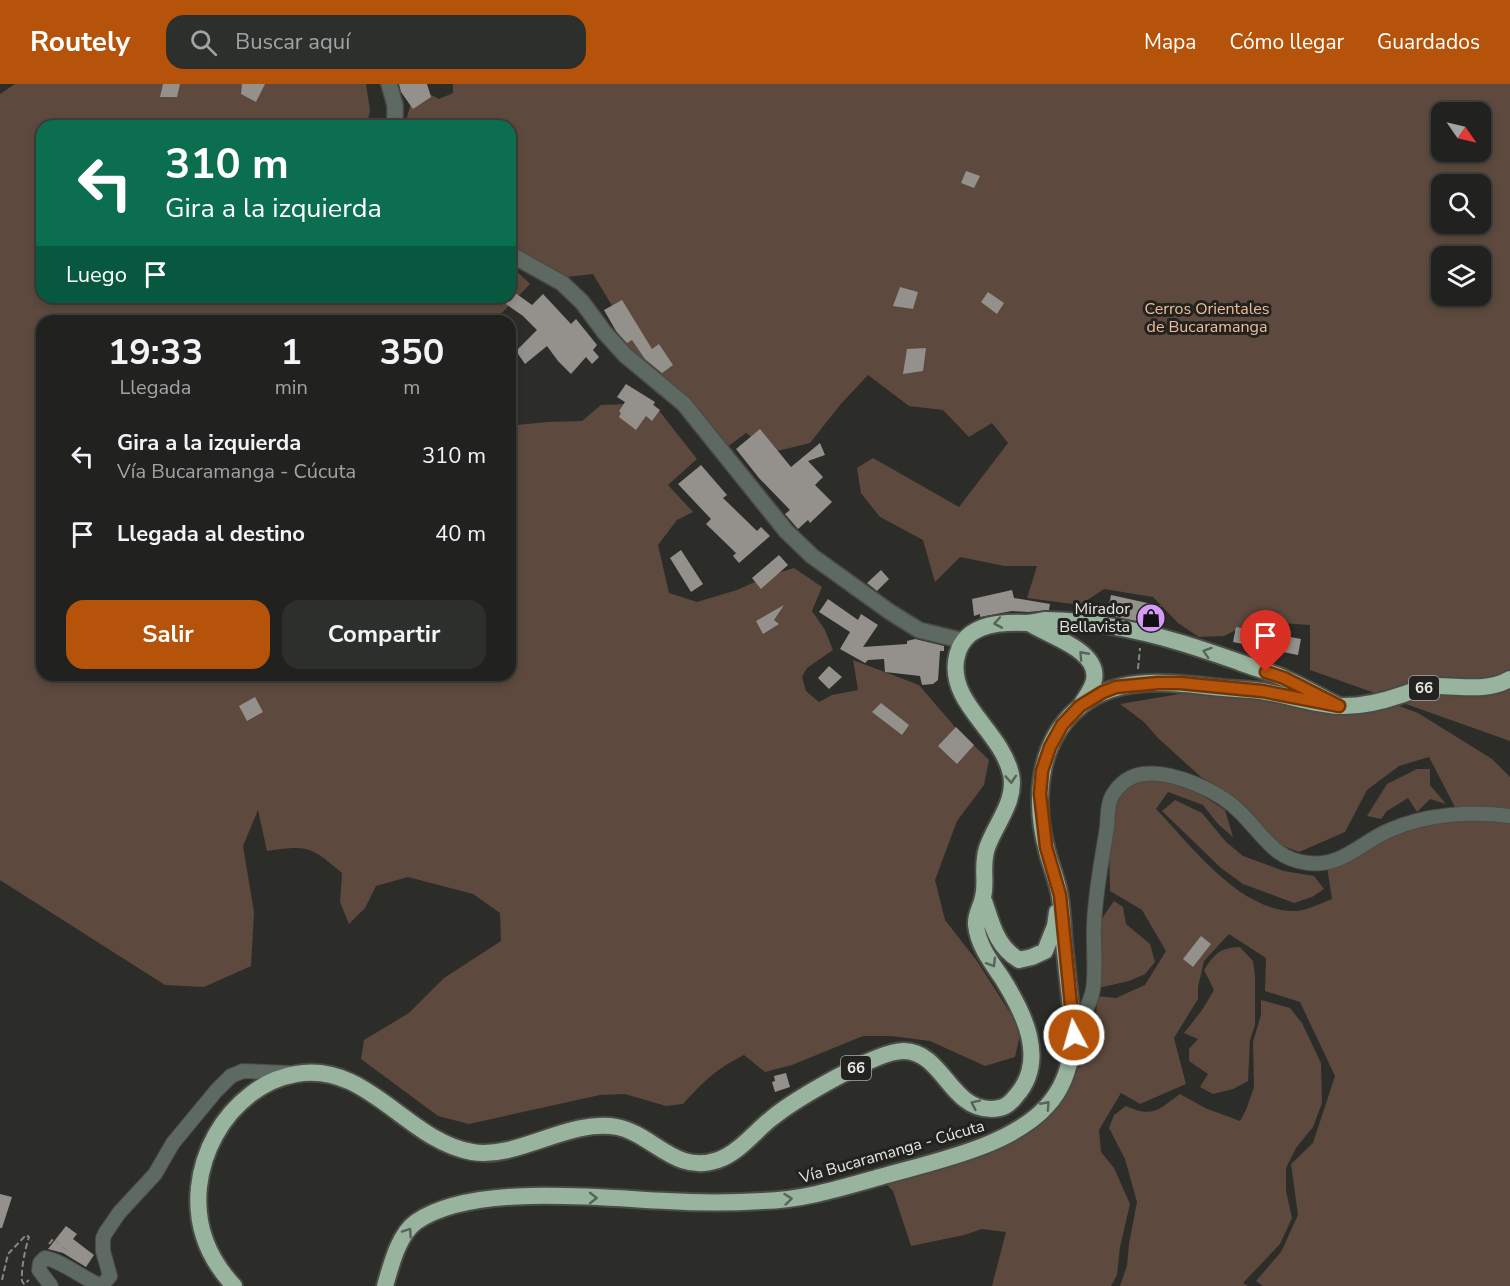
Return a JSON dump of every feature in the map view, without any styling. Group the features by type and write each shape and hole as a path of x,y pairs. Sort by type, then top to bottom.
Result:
{"highway":[{"name":"66","path":"964,641 979,628 992,623 1011,621 1029,623 1044,620 1108,626 1159,637 1212,653 1284,678 1339,706 1372,705 1428,686 1489,687 1510,679"},
{"path":"1029,623 1041,632 1074,646 1089,662 1094,672 1094,681 1080,706"},
{"name":"Vía Bucaramanga - Cúcuta","path":"234,1286 213,1257 203,1234 197,1213 201,1171 220,1127 244,1099 275,1079 316,1072 340,1076 372,1094 437,1141 474,1153 514,1147 587,1126 605,1126 637,1133 669,1155 687,1162 704,1163 718,1160 739,1147 789,1105 852,1070 886,1055 903,1051 919,1054 932,1063 952,1089 974,1107 1000,1108 1012,1102 1027,1083 1032,1054 1029,1032 1017,1003 989,960 975,921 983,897 983,866 988,845 1010,799 1012,784 1010,770 1000,747 969,708 962,695 955,664 959,648 964,641"},
{"name":"Vía Bucaramanga - Cúcuta","path":"386,1286 395,1256 412,1225 448,1206 488,1199 519,1197 609,1198 704,1203 790,1200 830,1192 969,1152 996,1141 1023,1125 1046,1107 1066,1073 1074,1035 1060,895 1046,847 1040,794 1042,771 1050,747 1062,725 1080,706 1103,692 1116,687 1136,685 1180,683 1262,691 1339,706"},
{"path":"983,897 993,931 1001,945 1019,960 1045,951 1055,926 1060,895"}],"street":[{"path":"389,84 395,105 394,120"},
{"path":"516,257 562,283 582,303 625,355 684,404 786,531 812,556 919,630 964,641"},
{"path":"1074,1035 1093,993 1094,925 1110,798 1126,778 1157,773 1190,783 1222,797 1240,812 1264,841 1279,854 1306,863 1328,864 1355,852 1389,830 1430,817 1489,813 1510,816"},
{"path":"51,1286 39,1270 40,1263 45,1258 99,1285 107,1281 110,1276 102,1245 106,1232 119,1213 155,1174 173,1143 231,1076 243,1071 298,1074"}],"path":[{"path":"1136,685 1141,633"},
{"path":"2,1280 8,1254 27,1235 29,1237 23,1257 25,1261 21,1276 24,1284 30,1279 31,1272"},
{"path":"49,1245 53,1239"}],"green space":[{"path":"15,84 366,84 370,110 368,120 36,120 36,303 512,303 500,315 36,315 36,681 516,681 516,427 547,422 582,421 601,405 653,403 697,459 668,485 693,512 677,520 658,545 669,593 697,602 737,590 768,576 794,568 822,587 812,611 825,630 833,650 807,668 802,677 806,691 819,702 832,695 858,690 853,660 919,685 955,727 989,760 984,785 957,821 935,880 945,920 977,961 1021,1030 1015,1057 985,1066 930,1041 891,1036 863,1036 792,1065 765,1072 744,1055 711,1076 683,1104 666,1106 625,1094 600,1095 469,1124 438,1116 361,1059 364,1040 409,1013 444,978 501,941 500,913 473,894 408,877 376,886 365,908 349,924 340,902 342,873 323,857 308,850 292,848 267,851 258,810 243,846 254,912 251,966 204,987 165,985 0,880 0,94"},
{"name":"Cerros Orientales de Bucaramanga","path":"453,84 1510,84 1510,741 1310,670 1310,625 1254,621 1224,636 1199,637 1178,623 1153,597 1104,589 1080,605 1027,598 1037,566 1004,566 960,557 935,582 923,540 880,517 861,493 857,468 873,458 959,507 1008,443 992,423 969,437 943,410 909,406 868,375 840,405 810,443 773,452 746,433 719,453 670,386 611,347 623,324 593,274 549,279 516,251 516,120 406,120 416,87 439,99 453,93"},
{"path":"516,271 530,284 516,298"},
{"path":"1203,690 1295,699 1372,696 1418,713 1492,759 1510,777 1510,1286 1263,1286 1256,1281 1281,1252 1298,1215 1291,1164 1313,1143 1335,1076 1300,1002 1265,991 1266,958 1229,934 1204,961 1198,987 1198,999 1174,1038 1186,1084 1140,1104 1121,1093 1099,1130 1101,1152 1114,1168 1130,1204 1120,1247 1117,1275 1111,1286 992,1286 1006,1232 982,1229 911,1246 893,1191 874,1171 1005,1133 1070,1080 1085,1059 1096,1026 1097,996 1116,998 1145,985 1166,951 1142,910 1110,891 1109,849 1117,782 1158,767 1225,810 1233,837 1218,824 1203,805 1168,792 1156,809 1200,857 1235,888 1253,900 1273,908 1293,911 1307,909 1332,899 1327,867 1374,840 1398,818 1418,820 1433,809 1458,813 1429,757 1399,766 1367,790 1345,832 1299,852 1259,837 1229,794 1201,777 1144,722 1120,704"},
{"path":"1417,769 1430,769 1430,785 1446,804 1430,799 1417,812 1408,798 1387,811 1381,819 1367,816 1387,784"},
{"path":"1175,800 1202,813 1226,842 1243,856 1284,871 1314,876 1324,889 1312,897 1294,903 1243,884 1221,868 1162,811"},
{"path":"1114,901 1123,907 1126,924 1150,944 1155,962 1145,974 1129,981 1094,989 1086,956 1087,950 1097,927"},
{"path":"1240,947 1253,961 1255,976 1255,1025 1250,1040 1248,1081 1233,1089 1213,1094 1200,1087 1208,1074 1189,1061 1189,1049 1198,1039 1184,1033 1214,990 1204,970 1211,959 1219,952"},
{"path":"1261,1000 1290,1008 1302,1023 1321,1063 1322,1103 1313,1127 1296,1148 1286,1168 1286,1191 1292,1218 1280,1244 1243,1283 1248,1286 1120,1286 1127,1266 1137,1202 1125,1159 1109,1128 1114,1115 1126,1106 1149,1112 1160,1108 1180,1094 1205,1108 1240,1121 1254,1087 1253,1042 1261,1015"}],"building":[{"path":"163,84 180,84 177,97 160,97"},
{"path":"242,84 265,84 256,102 241,94"},
{"path":"399,84 427,84 431,97 413,109 401,92"},
{"path":"966,171 980,176 974,188 961,183"},
{"path":"900,287 918,292 913,309 893,306"},
{"path":"988,292 1004,303 997,314 981,302"},
{"path":"516,293 532,305 543,294 571,324 576,319 597,345 593,350 599,357 592,364 586,357 571,374 547,346 525,364 516,351 537,330 506,304 516,303"},
{"path":"622,300 652,349 659,344 673,365 662,373 645,359 632,340 627,343 616,331 604,310"},
{"path":"926,348 923,371 903,374 907,349"},
{"path":"626,384 655,402 653,405 660,410 652,421 646,416 636,430 619,417 621,413 619,411 625,402 617,397"},
{"path":"760,429 791,467 820,443 825,455 808,461 823,477 815,485 832,502 810,523 808,520 798,529 785,514 790,510 759,478 736,449"},
{"path":"701,465 727,495 723,498 757,531 761,527 770,536 739,563 733,556 736,553 706,524 711,519 678,484"},
{"path":"681,550 703,584 691,592 670,558"},
{"path":"779,555 788,565 761,589 752,578"},
{"path":"881,570 889,579 877,591 867,583"},
{"path":"1012,590 1014,598 1050,604 1049,610 1012,611 974,616 972,599"},
{"path":"1111,595 1161,606 1156,625 1107,615"},
{"path":"828,599 858,620 861,614 878,625 863,647 907,644 907,641 915,639 944,646 944,651 940,651 938,680 933,684 922,685 920,676 885,672 884,659 868,660 865,663 840,649 850,632 819,612"},
{"path":"784,605 774,620 779,624 763,634 756,621"},
{"path":"1236,627 1301,639 1298,655 1233,642"},
{"path":"829,666 842,677 829,689 818,678"},
{"path":"255,697 263,712 247,721 239,706"},
{"path":"881,703 909,725 902,735 872,712"},
{"path":"956,727 974,745 957,764 938,746"},
{"path":"1201,936 1211,944 1193,967 1183,959"},
{"path":"786,1073 790,1087 775,1092 772,1082 775,1081 774,1076"},
{"path":"0,1194 12,1197 2,1228 0,1228"},
{"path":"66,1226 77,1234 73,1239 94,1255 86,1267 63,1253 48,1249"}],"place":[{"name":"Mirador Bellavista","path":"1151,618"}],"route":[{"path":"1074,1035 1060,895 1046,847 1042,822 1040,794 1042,771 1050,747 1062,725 1080,706 1116,687 1180,683 1262,691 1339,706 1284,678 1266,672"}]}
